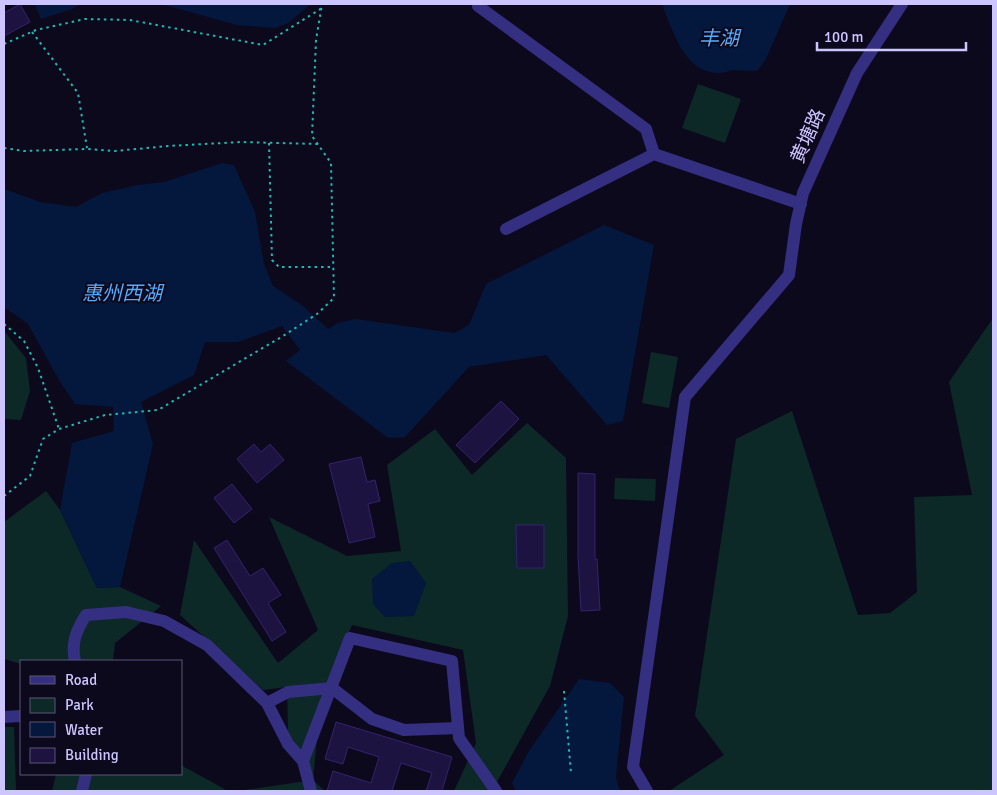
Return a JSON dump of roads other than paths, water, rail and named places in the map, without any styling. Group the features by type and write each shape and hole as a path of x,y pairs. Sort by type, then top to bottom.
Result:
{"street":[{"name":"黄塘路","path":"647,791 633,767 685,396 789,275 796,224 803,193 857,74 902,4"},
{"path":"478,6 646,129 654,154"},
{"path":"506,229 654,154 801,204"},
{"path":"75,660 72,648 79,626 86,615 126,612 164,621 207,645 267,703 288,744 302,761 312,791"},
{"path":"302,761 350,638 452,661 459,738 496,791"},
{"path":"267,703 288,692 332,688 372,719 404,730 458,728"},
{"path":"4,717 20,716"},
{"path":"82,791 86,775"}],"water":[{"path":"35,4 81,4 72,9 41,19"},
{"path":"161,4 311,4 288,23 275,28 237,25"},
{"name":"丰湖","path":"662,4 790,4 766,59 757,71 733,70 718,73 706,71 696,66 688,58 675,37"},
{"name":"惠州西湖","path":"222,163 234,165 255,212 264,264 273,286 303,306 328,329 338,323 356,319 454,333 469,325 486,284 604,225 654,245 623,421 607,425 546,355 469,367 405,437 388,438 286,361 300,350 282,326 238,342 205,342 194,375 141,402 153,444 120,587 97,588 60,510 72,443 114,431 113,407 75,404 59,380 28,324 4,307 4,189 41,202 76,207 102,193 138,185 164,182"},
{"path":"410,561 426,583 414,616 385,617 373,604 372,579 392,563"},
{"path":"579,679 610,683 624,697 616,777 620,791 516,791 512,783 529,751"}]}
